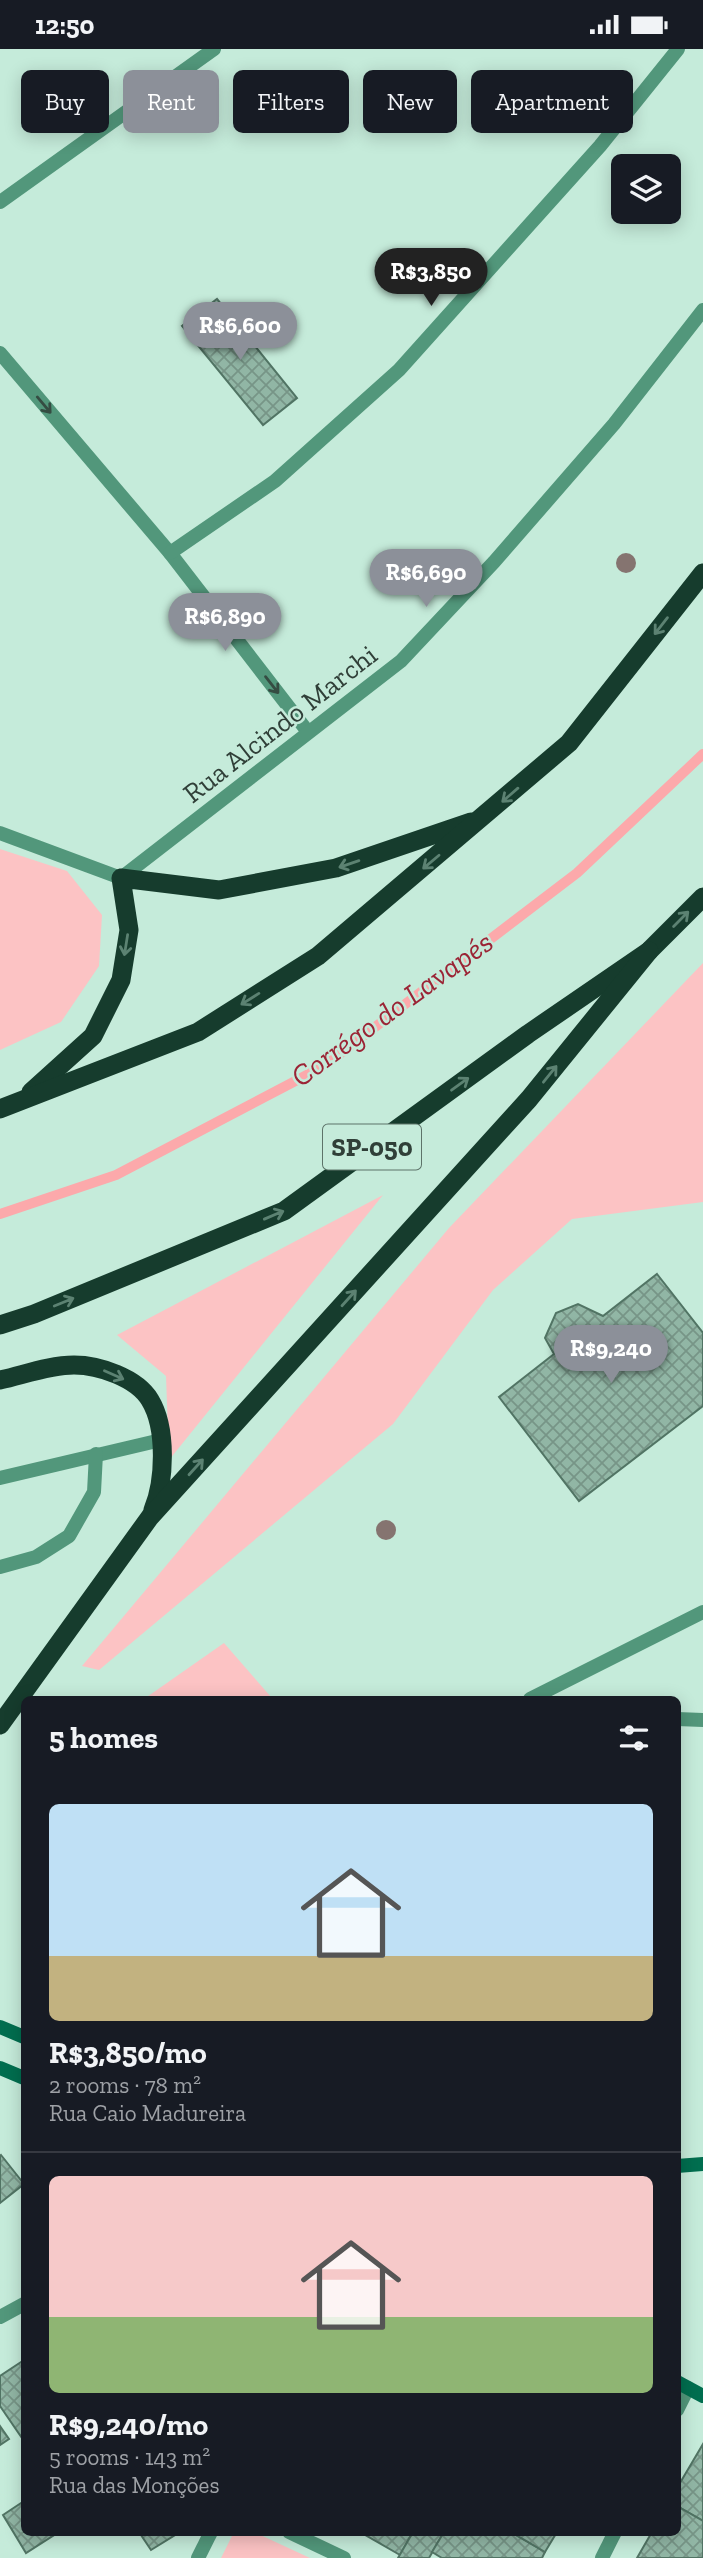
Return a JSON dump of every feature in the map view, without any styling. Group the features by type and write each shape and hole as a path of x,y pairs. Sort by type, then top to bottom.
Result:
{"highway":[{"path":"0,1109 198,1032 318,956 569,743 703,573"},
{"path":"23,1100 93,1036 121,980 129,930 121,878 219,890 336,868 483,818"},
{"name":"SP-050","path":"0,1325 34,1314 284,1210 517,1042 649,951 703,897"},
{"path":"0,1725 150,1517 529,1099 649,951"},
{"path":"0,1380 73,1365 100,1369 132,1383 149,1398 158,1417 161,1440 161,1487 150,1517"}],"main road":[{"path":"0,2027 21,2036"},
{"path":"0,2068 21,2077"},
{"path":"681,2166 703,2164"},
{"path":"683,2385 703,2396"}],"street":[{"path":"0,202 214,49"},
{"path":"170,553 275,481 399,370 600,146 678,49"},
{"name":"Rua Alcindo Marchi","path":"121,878 401,661 466,592 614,424 703,310"},
{"path":"0,353 170,553 308,732"},
{"path":"0,833 121,878"},
{"path":"0,1478 161,1440"},
{"path":"0,1567 36,1557 69,1536 94,1492 96,1454"},
{"path":"536,1696 703,1612"},
{"path":"681,1719 703,1720"},
{"path":"0,2317 21,2306"},
{"path":"198,2558 209,2536"},
{"path":"297,2536 344,2558"},
{"path":"602,2558 613,2536"}],"shaded area":[{"path":"0,849 67,871 102,915 99,966 61,1022 0,1050"},
{"path":"703,963 703,1202 572,1219 493,1290 393,1424 99,1670 82,1666 449,1228"},
{"path":"383,1195 169,1460 166,1376 117,1335"},
{"path":"224,1643 270,1696 148,1696"},
{"path":"232,2536 263,2536 310,2558 221,2558"}],"building":[{"path":"217,299 297,398 263,425 182,326"},
{"path":"657,1274 703,1333 703,1406 579,1501 499,1397 554,1354 545,1338 556,1313 578,1304 603,1316"},
{"path":"0,2156 21,2180 21,2186 0,2203"},
{"path":"21,2362 21,2437 0,2406 0,2376"},
{"path":"0,2426 9,2439 0,2445"},
{"path":"703,2444 703,2521 681,2508 681,2481"},
{"path":"21,2503 21,2536 53,2536 26,2553 3,2515"},
{"path":"681,2508 703,2521 703,2558 637,2558 650,2536 681,2536"},
{"path":"142,2536 174,2536 151,2550"},
{"path":"367,2536 411,2536 400,2555"},
{"path":"411,2536 442,2536 429,2558 398,2558"},
{"path":"442,2536 518,2536 545,2552 542,2558 442,2558 432,2552"},
{"path":"518,2536 555,2536 545,2552"}],"waterway":[{"name":"Corrégo do Lavapés","path":"0,1214 116,1175 324,1066 577,873 703,754"}]}
